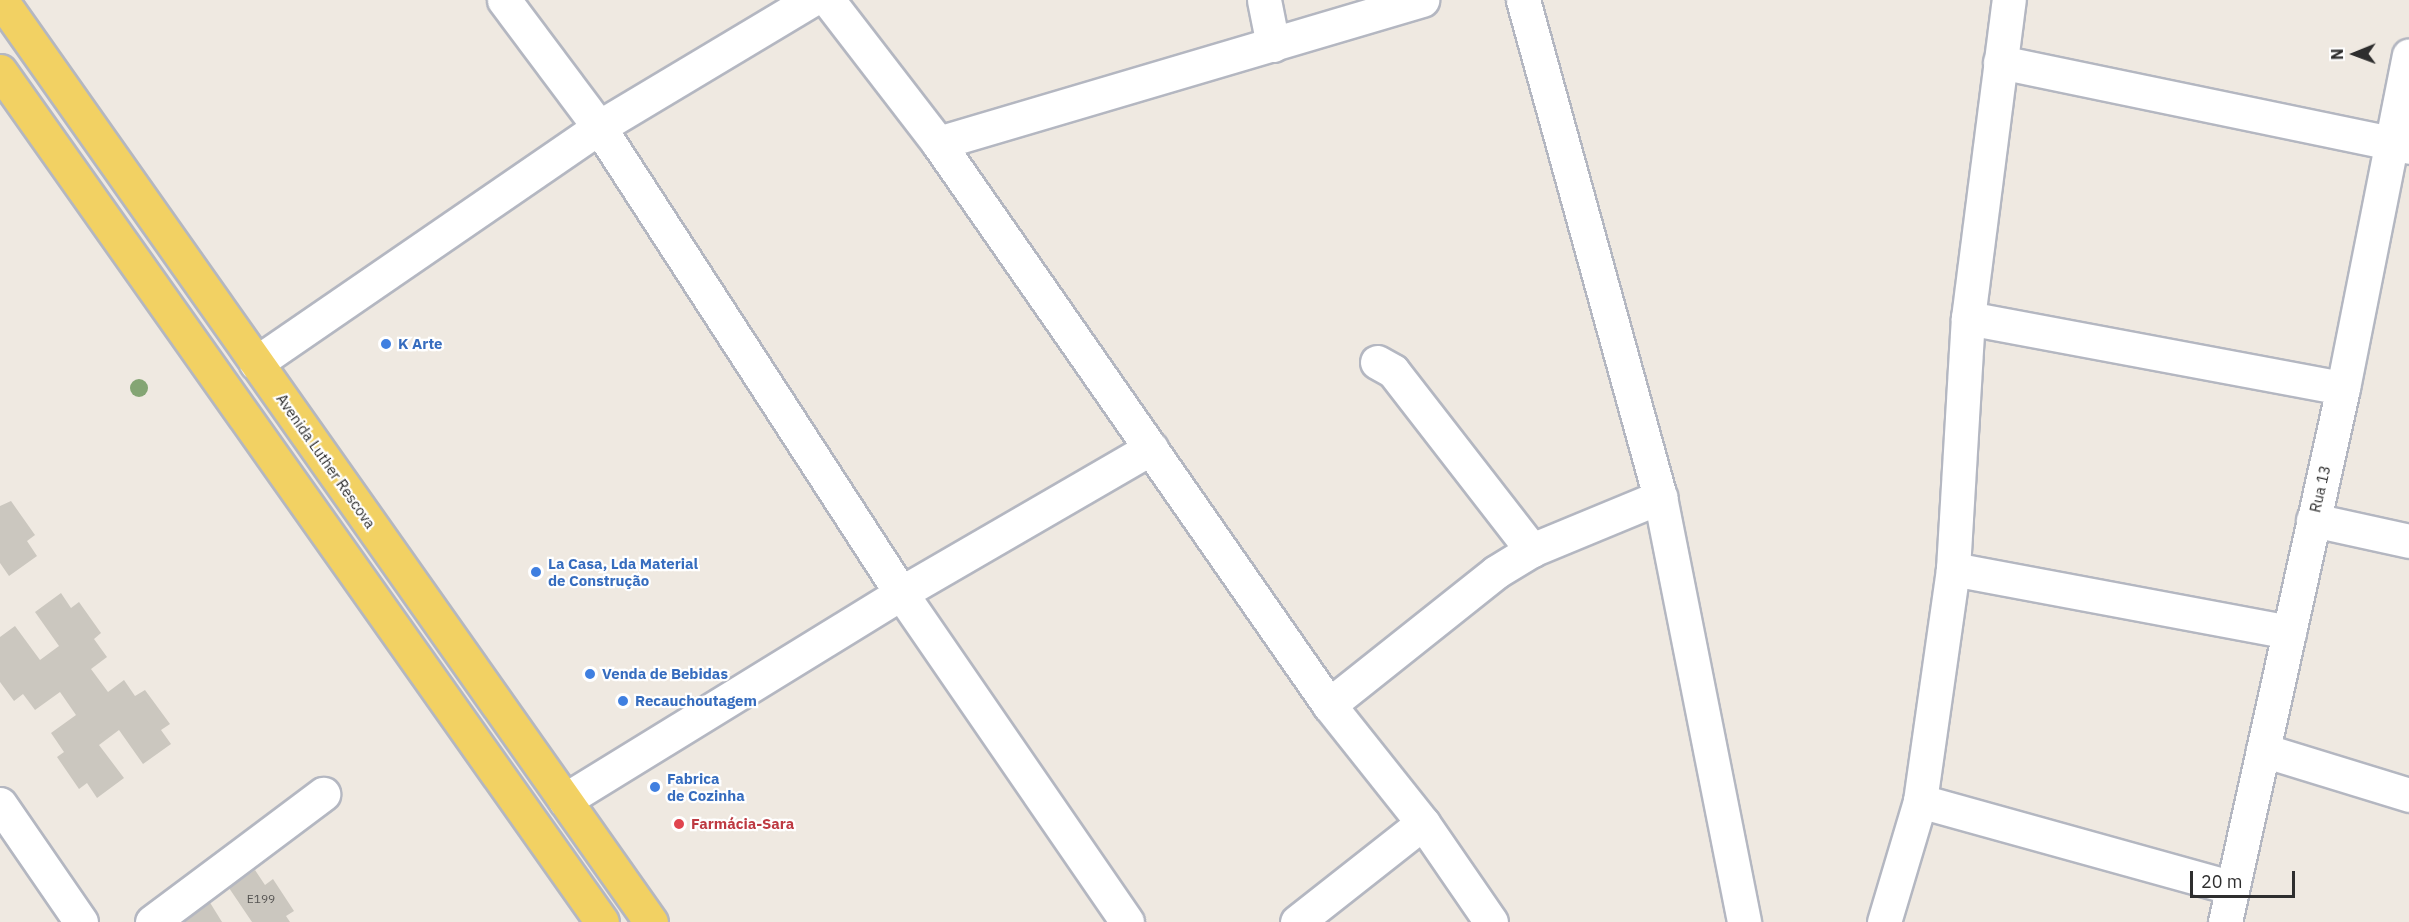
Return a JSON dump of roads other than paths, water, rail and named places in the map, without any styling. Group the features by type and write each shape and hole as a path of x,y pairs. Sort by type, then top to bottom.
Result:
{"main road":[{"name":"Avenida Luther Rescova","path":"1,0 651,922"},
{"path":"0,70 602,922"}],"street":[{"path":"504,0 599,127 901,593 1127,922"},
{"path":"256,363 599,127 811,0"},
{"path":"828,0 938,143 1329,705 1423,823 1491,922"},
{"path":"1264,0 1273,45"},
{"path":"938,143 1422,0"},
{"path":"1523,0 1660,497 1744,922"},
{"path":"1884,922 1920,801 1953,569 1968,318 2009,0"},
{"name":"Rua 13","path":"2226,922 2231,887 2313,520 2400,144 2409,55"},
{"path":"2000,62 2400,144"},
{"path":"1968,318 2343,388"},
{"path":"1377,362 1393,371 1532,550"},
{"path":"564,800 901,593 1151,448"},
{"path":"1329,705 1496,573 1532,550 1660,497"},
{"path":"2313,520 2409,541"},
{"path":"1953,569 2289,632"},
{"path":"2263,750 2409,795"},
{"path":"152,922 323,795"},
{"path":"1920,801 2231,887"},
{"path":"0,804 81,922"},
{"path":"1297,922 1423,823"}],"place":[{"name":"K Arte","path":"386,344"},
{"name":"La Casa, Lda Material de Construção","path":"536,572"},
{"name":"Venda de Bebidas","path":"590,674"},
{"name":"Recauchoutagem","path":"623,701"},
{"name":"Fabrica de Cozinha","path":"655,787"},
{"name":"Farmácia-Sara","path":"679,824"}]}
